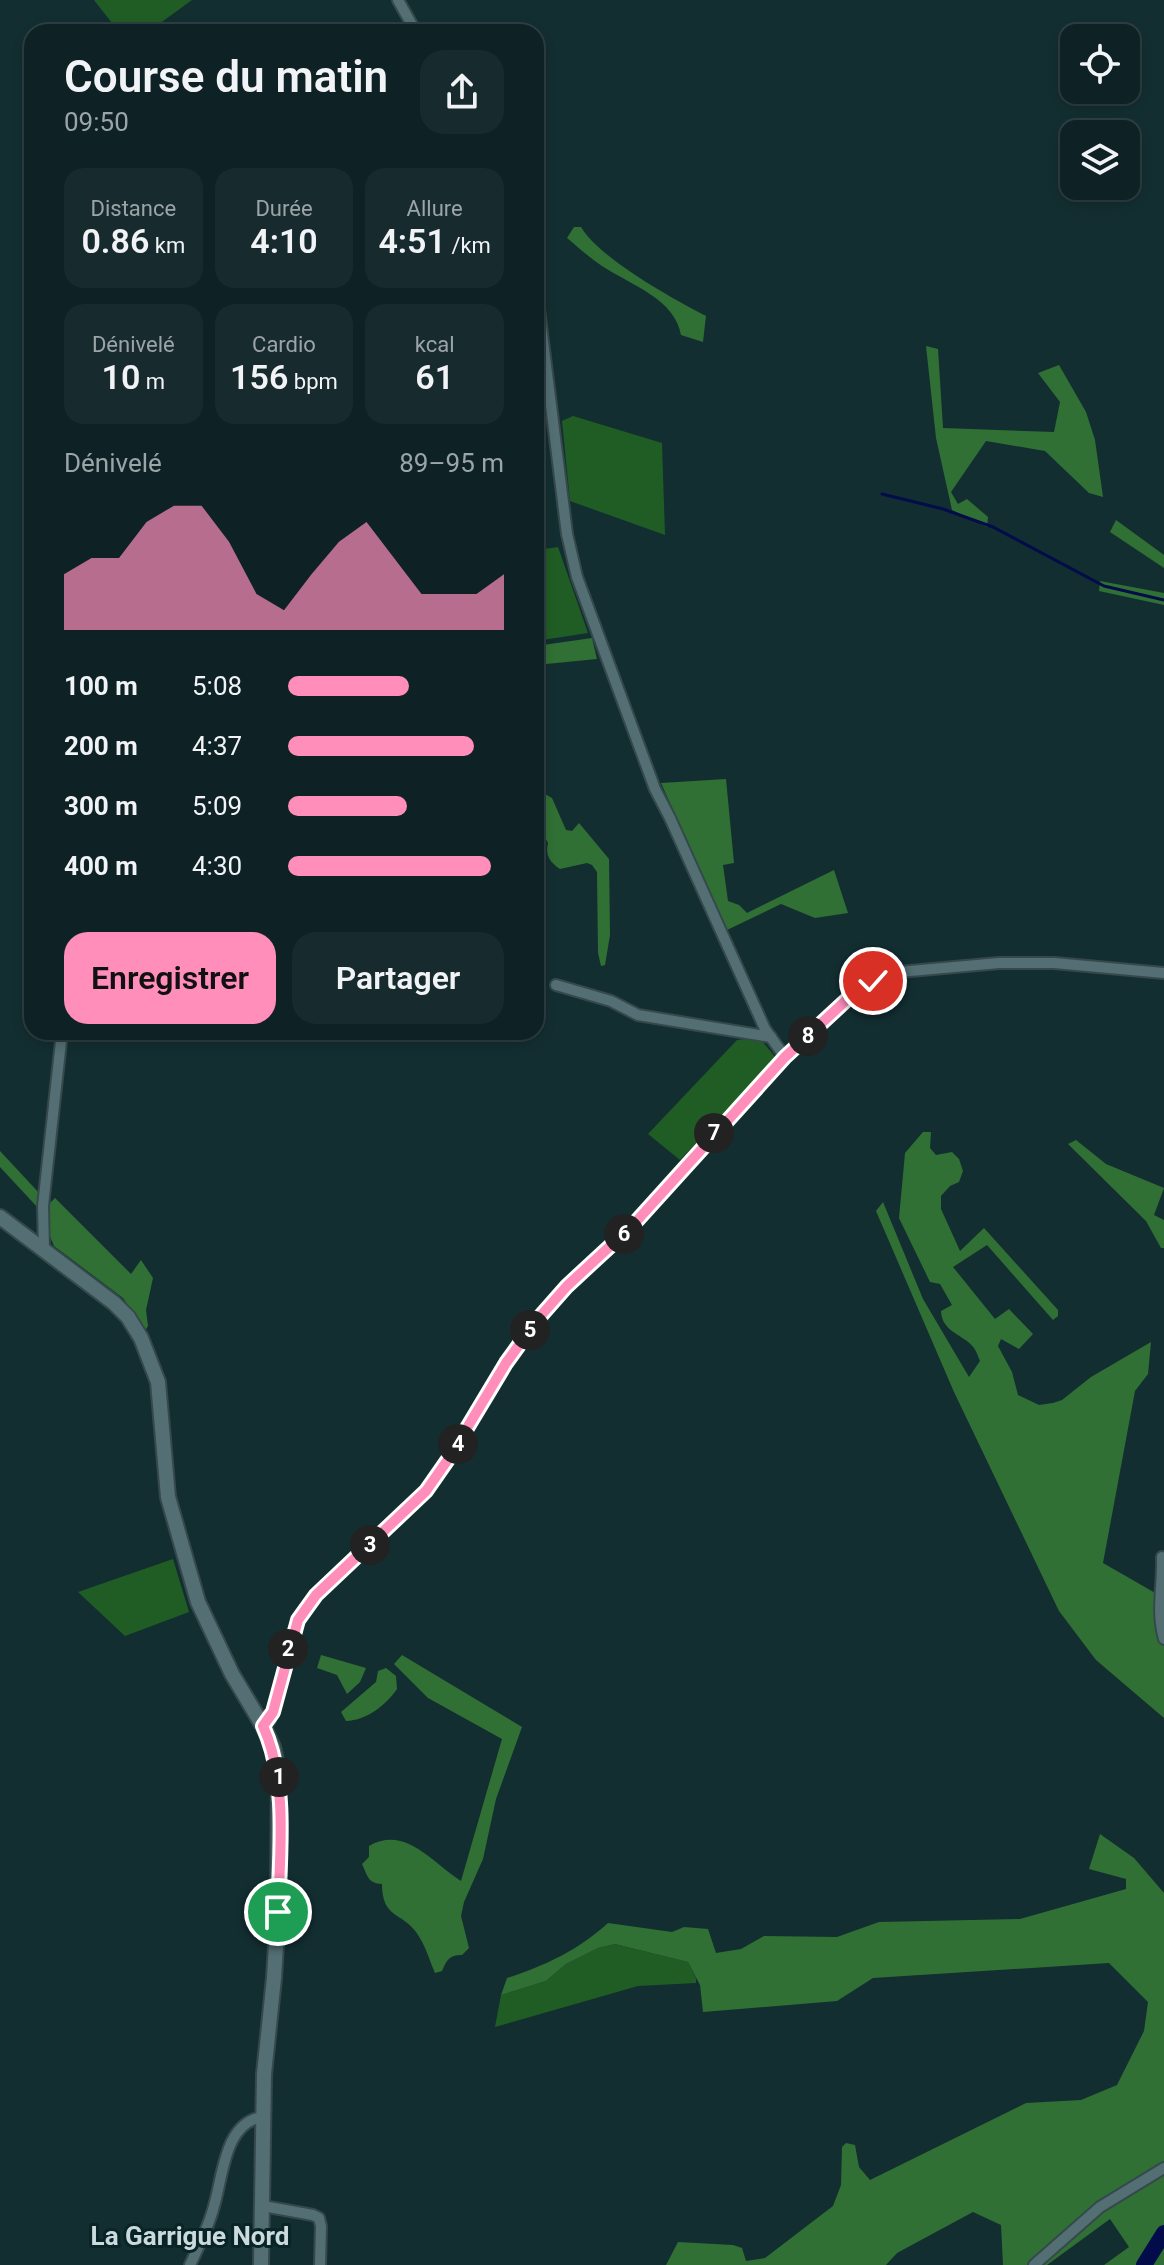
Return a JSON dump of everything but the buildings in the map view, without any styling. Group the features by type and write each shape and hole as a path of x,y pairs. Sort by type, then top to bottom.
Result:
{"street":[{"path":"398,0 412,24"},
{"path":"544,349 567,534 577,577 655,789 771,1037 785,1057"},
{"path":"263,1726 273,1712 298,1620 316,1595 426,1491 506,1363 537,1320 567,1286 633,1225 785,1057 854,993 873,981 899,972 961,965 1054,963 1164,973"},
{"path":"556,985 611,1001 638,1015 771,1037"},
{"path":"44,1250 43,1206 61,1040"},
{"path":"0,1217 81,1277 128,1317 151,1358 159,1392 168,1497 189,1573 213,1637 273,1747 279,1792 274,1978 262,2117 261,2265"},
{"path":"1162,1557 1158,1616 1164,1639"},
{"path":"190,2265 213,2210 233,2139 248,2121 262,2117"},
{"path":"1034,2265 1100,2207 1164,2168"},
{"path":"263,2206 319,2218 320,2265"}],"green space":[{"path":"94,0 192,0 159,24 113,24"},
{"path":"574,227 581,227 603,252 638,277 706,316 703,342 681,335 677,322 661,302 602,266 567,238"},
{"path":"926,346 938,349 943,428 1054,432 1060,402 1038,373 1059,365 1086,412 1095,440 1103,497 1089,493 1045,451 986,441 951,492 958,504 967,499 988,517 987,527 952,510 936,438"},
{"path":"573,416 662,443 665,535 570,501 562,421"},
{"path":"1116,520 1164,555 1164,568 1110,532"},
{"path":"558,547 588,633 544,640 544,549"},
{"path":"1100,581 1164,593 1164,605 1099,591"},
{"path":"592,638 597,659 544,664 544,645"},
{"path":"726,779 734,863 723,865 728,901 739,905 747,913 834,870 848,913 815,918 781,904 727,930 661,783"},
{"path":"544,794 552,798 566,830 572,831 579,823 609,859 610,935 605,965 601,966 598,953 597,872 587,863 560,869 548,855 548,843 544,835"},
{"path":"754,1038 762,1041 776,1058 680,1160 648,1134 737,1040"},
{"path":"923,1132 931,1132 930,1148 936,1155 952,1152 959,1159 963,1171 959,1182 941,1196 941,1209 960,1251 984,1228 1058,1310 1058,1316 1053,1320 987,1245 953,1267 995,1319 1009,1309 1033,1334 1019,1349 1001,1339 998,1346 1012,1372 1018,1395 1039,1405 1062,1400 1091,1377 1151,1342 1148,1374 1135,1391 1103,1563 1164,1598 1164,1718 1096,1660 1059,1611 954,1392 876,1211 883,1202 923,1299 969,1377 980,1361 977,1353 970,1343 945,1324 941,1311 952,1305 940,1284 930,1282 899,1218 905,1153"},
{"path":"1076,1140 1106,1164 1164,1188 1154,1215 1164,1220 1164,1248 1161,1248 1146,1221 1068,1144"},
{"path":"0,1151 40,1194 39,1209 0,1167"},
{"path":"55,1198 131,1274 141,1260 153,1278 145,1331 123,1298 54,1246 47,1229 47,1206"},
{"path":"173,1559 189,1612 125,1636 78,1592"},
{"path":"321,1655 366,1668 360,1682 347,1694 337,1675 317,1668"},
{"path":"402,1655 522,1727 496,1799 483,1859 464,1902 461,1916 469,1948 462,1955 451,1957 442,1971 435,1973 419,1937 389,1909 382,1884 371,1881 362,1864 369,1857 369,1846 395,1840 418,1849 461,1881 502,1739 428,1698 394,1664"},
{"path":"386,1668 396,1676 397,1689 375,1711 346,1721 341,1712 376,1682 378,1671"},
{"path":"1100,1834 1134,1858 1164,1893 1164,2265 1104,2265 1129,2247 1110,2219 1047,2265 1003,2265 1001,2225 973,2212 897,2253 886,2265 666,2265 678,2242 733,2245 742,2248 746,2261 765,2258 833,2206 841,2185 842,2147 846,2143 855,2145 859,2167 870,2180 1026,2103 1081,2100 1117,2085 1144,2031 1148,2002 1109,1963 873,1978 837,2001 703,2012 700,1985 688,1962 615,1944 598,1948 566,1964 546,1981 501,1995 507,1978 560,1956 608,1923 672,1932 684,1927 708,1929 716,1953 741,1949 764,1936 837,1937 879,1922 1020,1919 1126,1889 1126,1879 1089,1869"},
{"path":"615,1944 688,1962 696,1983 638,1986 495,2027 501,1995 546,1981 566,1964 598,1948"}],"waterway":[{"path":"882,494 943,509 993,527 1104,586 1164,600"},
{"path":"1144,2265 1164,2233"}],"district":[{"name":"La Garrigue Nord","path":"190,2236"}],"route":[{"path":"278,1912 279,1775 273,1747 263,1726 273,1712 298,1620 316,1595 426,1491 506,1363 537,1320 567,1286 633,1225 785,1057 854,993 873,981"}]}
